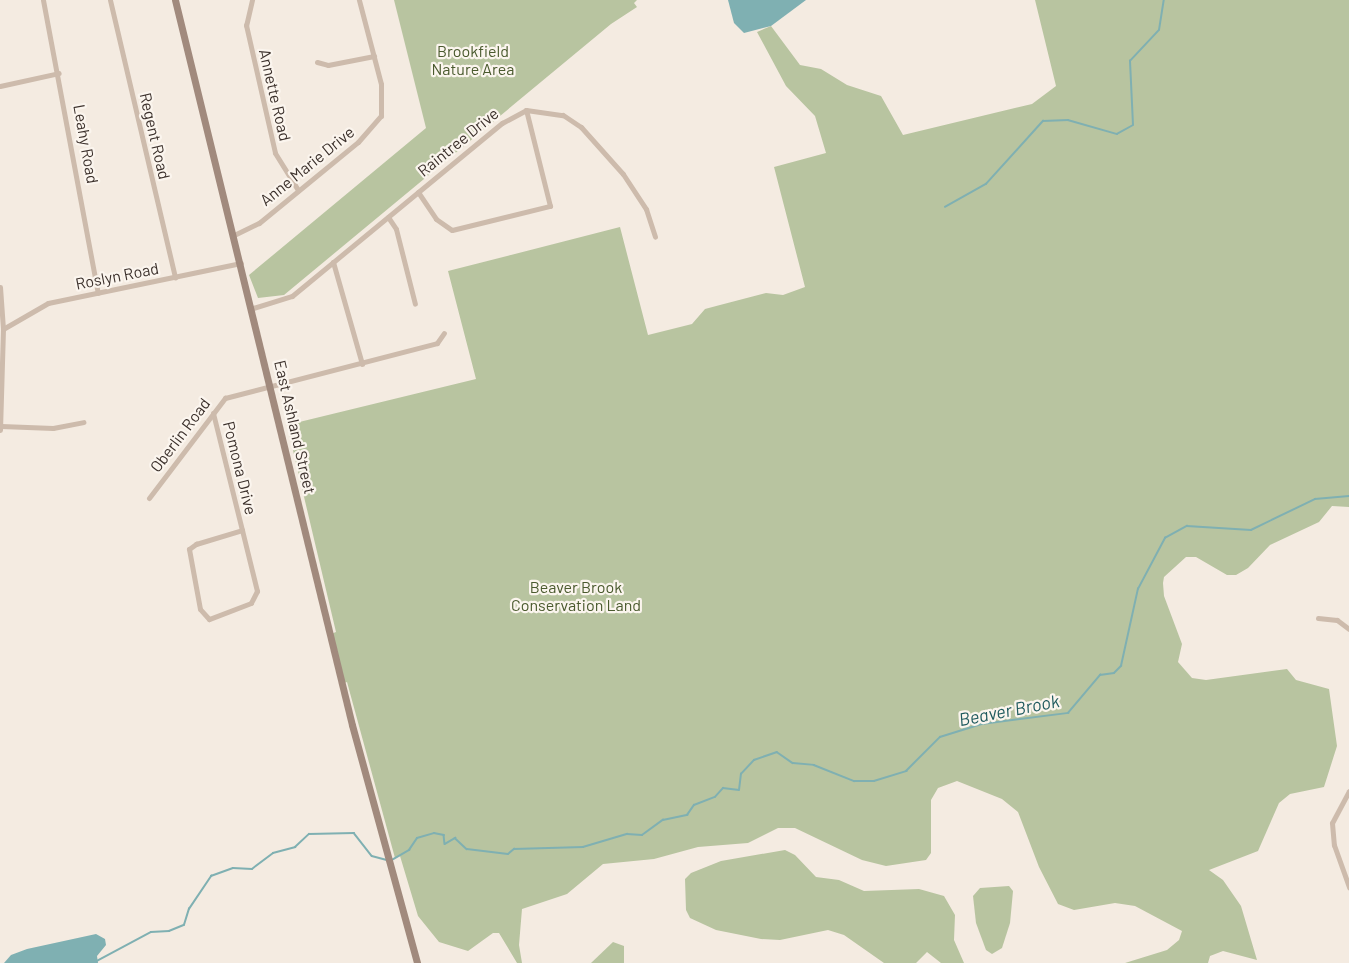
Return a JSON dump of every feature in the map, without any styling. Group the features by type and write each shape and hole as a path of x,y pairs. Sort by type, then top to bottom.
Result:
{"main road":[{"name":"East Ashland Street","path":"175,0 272,383 352,725 417,963"}],"street":[{"name":"Leahy Road","path":"43,0 59,73 98,292"},
{"name":"Regent Road","path":"110,0 175,278"},
{"name":"Annette Road","path":"252,0 246,25 275,153 298,190"},
{"name":"Anne Marie Drive","path":"234,235 259,223 358,142 381,116 383,100 360,0"},
{"path":"317,62 328,65 374,56"},
{"path":"0,86 59,73"},
{"path":"418,192 436,219 452,230 550,206 526,110 563,114 581,127 623,174 646,209 655,237"},
{"name":"Raintree Drive","path":"253,308 292,296 502,123 526,110"},
{"path":"388,217 398,235 415,304"},
{"path":"333,262 362,364"},
{"name":"Roslyn Road","path":"3,329 48,303 241,263"},
{"path":"0,287 3,329 0,428 53,428 83,422"},
{"name":"Oberlin Road","path":"149,498 213,413 231,395 272,383 362,364 437,343 444,333"},
{"name":"Pomona Drive","path":"213,413 242,530 256,598 248,605 209,619 200,609 189,549 196,543 242,530"},
{"path":"1318,618 1337,620 1349,629"},
{"path":"1349,791 1332,823 1334,845 1349,887"}],"green space":[{"name":"Brookfield Nature Area","path":"394,0 637,0 634,3 637,7 611,24 284,295 258,298 249,275 426,128"},
{"name":"Beaver Brook Conservation Land","path":"1035,0 1349,0 1349,507 1332,506 1319,522 1270,545 1248,568 1236,575 1227,575 1196,557 1186,557 1164,577 1163,583 1164,596 1182,644 1178,662 1192,678 1206,680 1287,669 1296,680 1329,689 1337,746 1324,787 1290,794 1279,803 1258,851 1209,870 1223,880 1241,906 1257,960 1223,951 1210,956 1208,963 1125,963 1167,950 1179,940 1182,931 1135,906 1115,903 1074,910 1058,904 1039,867 1018,812 1002,799 957,781 938,788 931,800 931,853 926,860 886,866 862,860 795,828 778,828 748,843 698,847 654,859 603,864 567,894 522,909 519,945 522,963 517,963 499,933 493,933 468,951 439,942 418,916 400,856 395,858 347,682 342,684 331,634 336,632 287,425 476,379 448,271 620,227 648,335 692,324 705,309 766,293 783,295 805,287 774,167 826,153 815,116 786,86 757,32 771,26 800,65 821,69 847,85 881,96 903,135 1032,104 1056,86"},
{"path":"785,850 795,855 816,877 839,880 864,891 919,889 944,896 955,915 954,940 964,963 941,963 927,952 916,963 884,963 844,935 828,930 780,940 761,939 716,930 690,918 686,910 685,879 691,873 721,861"},
{"path":"1009,886 1013,891 1010,923 1002,948 992,954 986,950 976,923 973,896 980,888"},
{"path":"613,942 624,946 624,963 591,963"}],"water":[{"path":"728,0 806,0 771,26 744,33 734,23"},
{"path":"96,934 105,939 106,945 97,956 98,963 4,963 11,955 27,949"}],"waterway":[{"path":"945,207 986,184 1043,121 1068,120 1117,134 1133,125 1130,61 1159,30 1164,0"},
{"name":"Beaver Brook","path":"392,860 409,850 417,838 434,833 444,835 445,844 455,838 467,849 508,854 514,849 583,847 627,834 642,835 663,820 687,815 694,805 715,797 723,788 739,790 741,774 754,760 777,752 793,763 814,765 854,781 874,781 906,771 940,737 982,724 1068,713 1100,675 1114,673 1121,666 1138,589 1165,538 1187,526 1251,530 1315,499 1349,496"},
{"name":"Beaver Brook","path":"97,961 151,932 169,931 184,925 189,909 211,876 233,868 252,869 273,853 295,847 309,834 354,833 372,856 387,860"}]}
